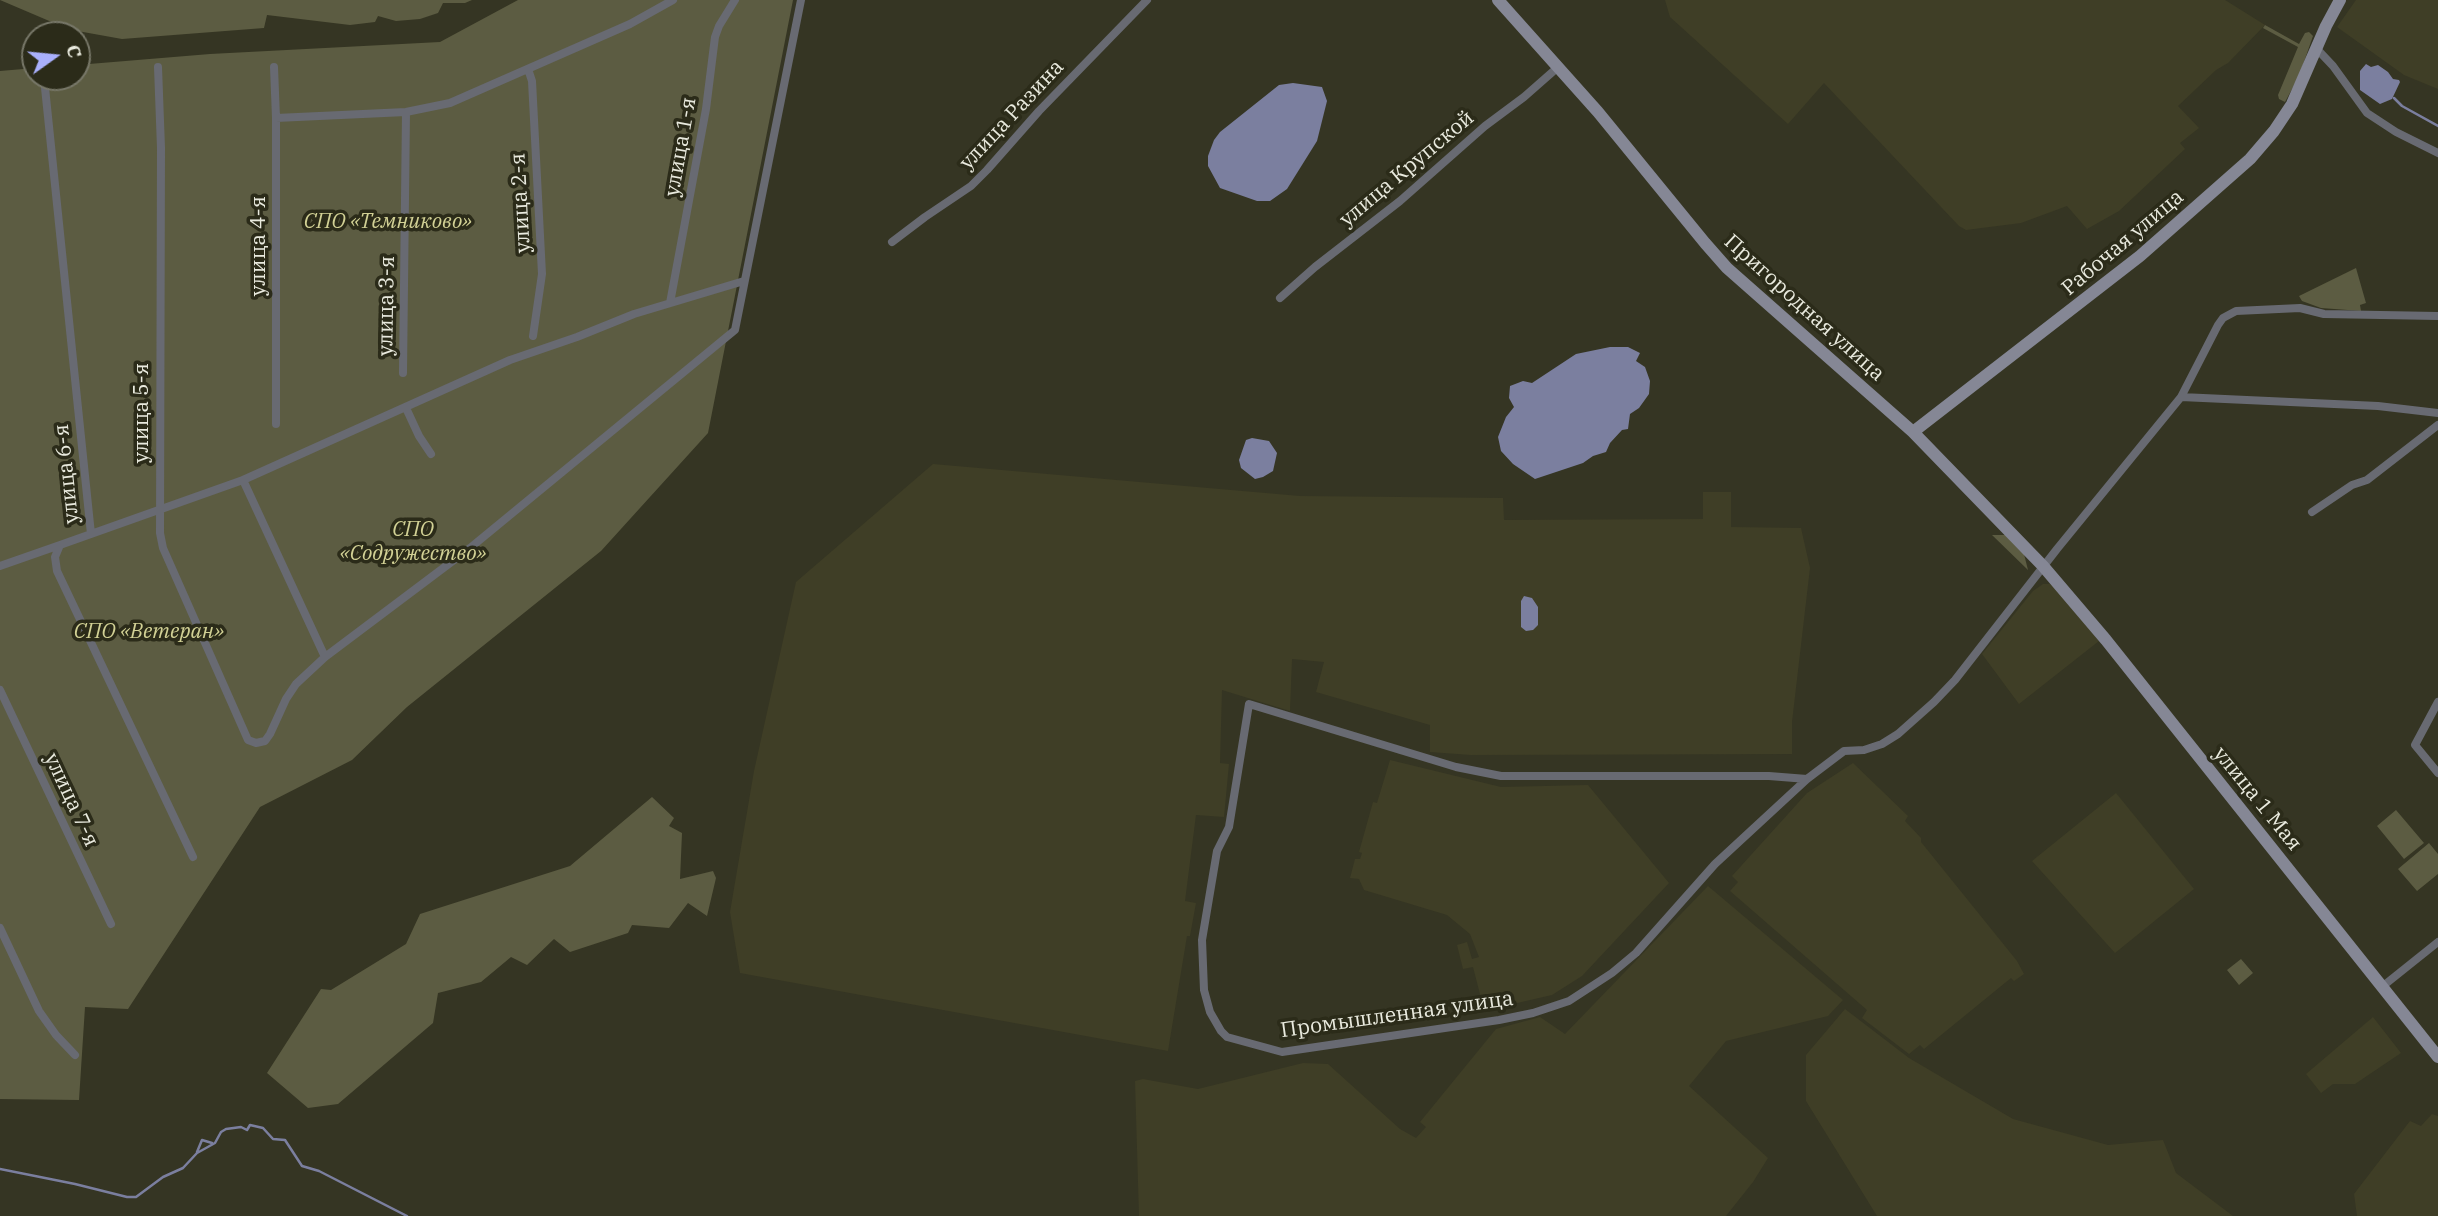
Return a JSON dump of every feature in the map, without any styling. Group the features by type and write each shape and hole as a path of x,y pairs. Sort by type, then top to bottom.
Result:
{"street":[{"path":"276,118 406,113 450,103 630,24 673,0"},
{"name":"улица 1-я","path":"670,303 706,109 715,37 735,0"},
{"path":"243,480 325,657 460,556 735,330 801,0"},
{"name":"улица Разина","path":"892,242 971,186 1039,111 1147,0"},
{"name":"Пригородная улица","path":"1498,0 1598,112 1727,268 1913,432 2043,566"},
{"name":"Рабочая улица","path":"1913,432 2085,300 2227,181 2263,144 2283,118 2299,92 2316,48 2340,0"},
{"path":"2316,48 2333,65 2367,113 2396,132 2438,153"},
{"name":"улица 5-я","path":"159,67 159,510 163,548 248,740 256,744 265,741 296,684 325,657"},
{"name":"улица 4-я","path":"274,67 276,424"},
{"name":"улица Крупской","path":"1280,298 1558,68"},
{"name":"улица 2-я","path":"528,69 531,81 542,274 533,336"},
{"name":"улица 6-я","path":"45,91 91,534 60,545 55,557 62,585 193,857"},
{"name":"улица 3-я","path":"404,373 406,113"},
{"path":"91,534 243,480 510,360 670,303 744,281"},
{"name":"Промышленная улица","path":"1807,779 1769,776 1501,776 1456,767 1249,704 1229,827 1217,851 1202,940 1204,990 1210,1012 1227,1037 1282,1052 1499,1020 1558,1006 1595,986 1625,963 1715,864 1807,779 1844,751 1874,747 1898,734 1955,680 2043,566 2181,397 2223,318 2236,311 2300,308 2324,314 2438,316"},
{"path":"2181,397 2378,406 2438,413"},
{"path":"406,408 431,454"},
{"path":"2312,512 2352,485 2367,481 2438,425"},
{"path":"0,566 60,545"},
{"name":"улица 1 Мая","path":"2043,566 2106,640 2438,1057"},
{"name":"улица 7-я","path":"0,690 111,924"},
{"path":"2438,702 2416,745 2438,773"},
{"path":"0,928 39,1011 75,1055"},
{"path":"2382,986 2438,942"}],"shaded area":[{"path":"1665,0 2225,0 2265,25 2228,63 2216,70 2178,106 2199,128 2180,143 2185,149 2119,211 2087,229 2067,206 2021,223 1966,230 1959,226 1824,83 1788,124 1670,17"},
{"path":"2356,0 2438,0 2438,89 2404,75 2337,27"},
{"path":"933,464 1300,496 1503,498 1504,520 1703,519 1703,492 1731,492 1731,527 1801,528 1810,568 1792,722 1792,754 1471,755 1430,752 1430,725 1316,692 1324,662 1292,659 1290,711 1222,690 1220,763 1229,764 1224,817 1196,815 1185,901 1196,903 1190,936 1187,936 1168,1051 740,973 730,912 754,771 796,582"},
{"path":"2043,584 2056,588 2099,641 2019,704 1982,654 2033,591"},
{"path":"1390,760 1501,787 1588,785 1669,883 1582,976 1552,995 1500,1007 1497,995 1481,998 1473,967 1463,969 1457,945 1467,942 1472,959 1479,957 1470,934 1447,915 1364,890 1359,879 1350,878 1355,859 1360,859 1362,853 1359,852 1373,802 1377,803"},
{"path":"1853,763 1908,816 1905,821 2017,961 2024,974 2014,981 2011,978 1924,1049 1920,1045 1909,1054 1862,1018 1867,1010 1730,891 1738,882 1732,876 1807,793"},
{"path":"2116,793 2194,889 2115,953 2032,861"},
{"path":"1708,886 1843,1000 1828,1016 1726,1041 1689,1086 1768,1158 1726,1216 1139,1216 1135,1081 1143,1079 1198,1089 1303,1063 1328,1064 1400,1129 1416,1138 1426,1127 1420,1122 1496,1029 1540,1017 1565,1034"},
{"path":"1845,1009 1909,1058 2013,1119 2108,1145 2163,1140 2176,1173 2233,1216 1877,1216 1806,1101 1806,1055"},
{"path":"2373,1017 2401,1053 2355,1084 2333,1084 2321,1093 2306,1074"},
{"path":"2432,1114 2438,1116 2438,1216 2357,1216 2354,1194 2410,1121 2421,1126"}],"green space":[{"path":"0,0 472,0 465,3 443,3 438,13 420,19 396,21 378,16 375,22 350,25 267,15 264,28 122,39 91,33 91,21 49,21"},
{"path":"518,0 793,0 708,433 601,551 407,707 352,760 260,807 128,1009 85,1007 79,1100 0,1099 0,71 21,69 21,91 91,91 91,64 210,54 440,42"},
{"path":"2265,25 2299,44 2305,33 2309,32 2313,36 2299,76 2285,102 2279,99 2278,95 2298,47 2263,28"},
{"path":"2356,268 2366,303 2360,305 2361,311 2321,308 2302,301 2299,296"},
{"path":"1992,535 2005,535 2023,550 2028,570"},
{"path":"652,797 674,818 669,826 682,833 680,879 713,871 716,878 707,916 688,903 669,928 632,925 628,933 570,952 554,939 527,965 511,957 481,982 438,993 433,1023 338,1104 308,1108 267,1073 321,989 331,990 406,944 420,914 570,866"},
{"path":"2396,810 2424,843 2404,859 2377,826"},
{"path":"2429,843 2438,854 2438,874 2417,891 2398,869"},
{"path":"2241,959 2253,973 2239,985 2227,970"}],"water":[{"path":"2366,64 2371,67 2378,65 2393,79 2399,80 2392,99 2380,104 2360,90 2360,71"},
{"path":"1293,83 1322,87 1327,101 1317,141 1287,189 1270,201 1257,201 1220,188 1208,166 1208,156 1214,140 1220,132 1279,85"},
{"path":"1610,347 1628,347 1640,353 1636,361 1645,367 1650,381 1649,394 1639,408 1630,414 1628,429 1622,430 1606,452 1583,463 1535,479 1513,464 1501,451 1498,437 1506,417 1514,407 1509,398 1510,386 1523,381 1532,383 1576,354"},
{"path":"1252,438 1269,441 1277,453 1273,471 1255,479 1241,468 1239,460 1246,440"},
{"path":"1524,596 1532,598 1538,607 1538,625 1533,630 1526,631 1521,627 1521,601"}],"waterway":[{"path":"2394,98 2402,106 2438,126"},
{"path":"0,1169 136,1197 163,1177 183,1168 197,1153 215,1143 221,1132 241,1127 247,1130 250,1125 263,1128 273,1139 285,1140 302,1166 319,1171 407,1216"},
{"path":"197,1152 202,1140 212,1143"}],"park label":[{"name":"СПО «Темниково»","path":"388,222"},
{"name":"СПО «Содружество»","path":"413,542"},
{"name":"СПО «Ветеран»","path":"149,632"}]}
